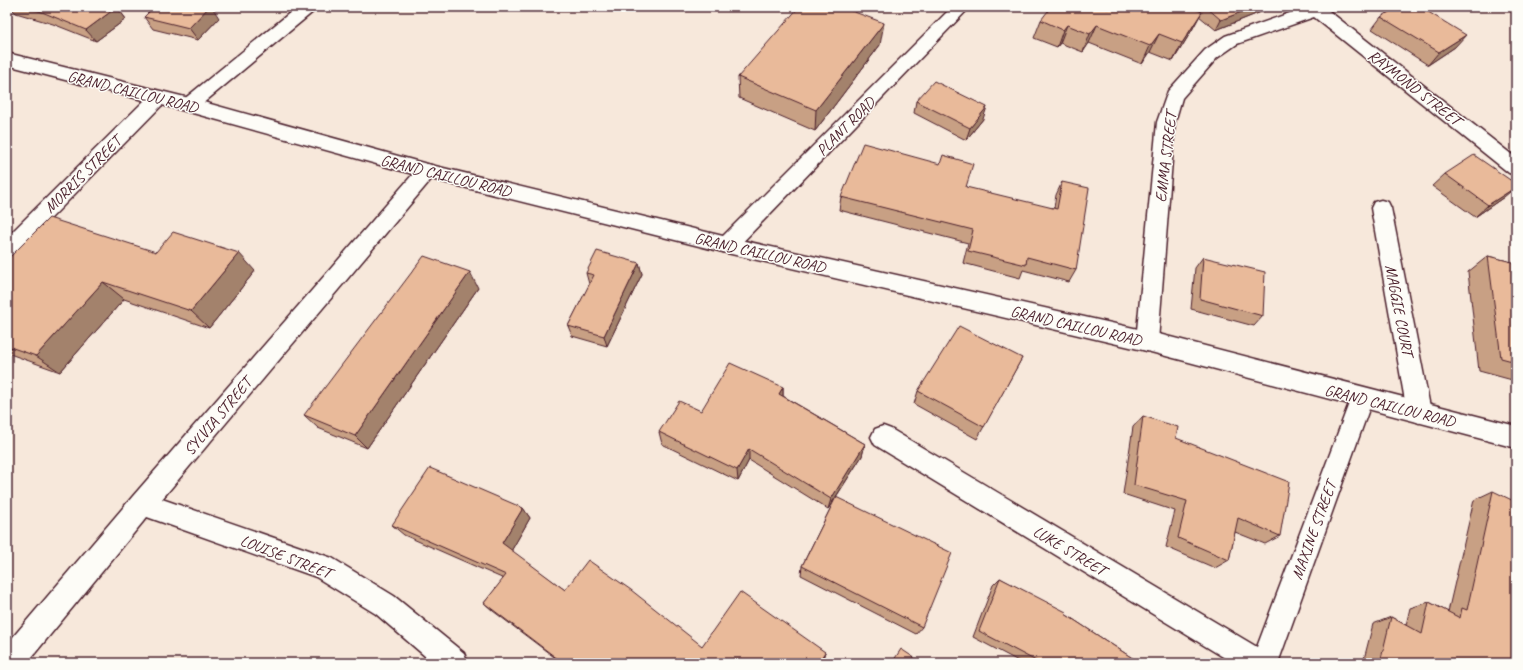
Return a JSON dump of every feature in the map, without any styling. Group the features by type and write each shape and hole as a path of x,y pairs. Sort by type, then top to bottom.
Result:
{"street":[{"path":"189,105 308,7"},
{"name":"PLANT ROAD","path":"727,245 962,7"},
{"name":"RAYMOND STREET","path":"1315,9 1516,168"},
{"name":"EMMA STREET","path":"1147,341 1166,122 1174,96 1211,54 1231,40 1315,9"},
{"name":"GRAND CAILLOU ROAD","path":"7,59 189,105 427,171 727,245 1147,341 1516,437"},
{"name":"MORRIS STREET","path":"7,250 158,98"},
{"name":"SYLVIA STREET","path":"10,663 142,504 427,171"},
{"name":"MAGGIE COURT","path":"1381,208 1419,412"},
{"name":"MAXINE STREET","path":"1264,663 1362,398"},
{"name":"LUKE STREET","path":"883,437 1258,663"},
{"name":"LOUISE STREET","path":"142,504 323,567 385,605 454,663"}],"building":[{"path":"25,7 117,7 86,30 42,12"},
{"path":"154,7 209,7 189,28 144,17"},
{"path":"799,7 841,7 884,23 816,110 738,77"},
{"path":"1051,7 1102,7 1108,9 1109,7 1190,7 1202,12 1182,43 1159,34 1150,46 1097,25 1090,34 1067,25 1063,30 1041,20"},
{"path":"1206,7 1254,7 1221,20"},
{"path":"1397,7 1422,7 1466,35 1439,52 1381,17"},
{"path":"934,81 987,107 970,128 916,101"},
{"path":"863,143 940,164 943,155 973,164 966,187 1057,209 1062,182 1089,188 1076,270 1027,257 1026,265 968,251 973,230 841,197"},
{"path":"1474,155 1516,184 1516,187 1488,205 1445,174"},
{"path":"49,218 156,252 173,232 239,253 191,311 103,282 36,356 7,346 7,260"},
{"path":"597,251 639,263 604,336 568,326 594,275 586,273"},
{"path":"424,256 470,272 355,436 304,415"},
{"path":"1488,256 1516,263 1516,362 1501,358"},
{"path":"1203,257 1265,272 1263,316 1200,299"},
{"path":"959,326 1022,358 984,427 918,391"},
{"path":"730,363 783,387 779,394 865,444 831,499 749,449 737,470 659,432 679,401 701,411"},
{"path":"1143,416 1178,427 1176,438 1289,482 1280,536 1238,518 1229,560 1178,538 1187,501 1134,485"},
{"path":"430,468 523,508 502,543 565,590 588,560 631,590 702,646 740,592 825,652 818,663 563,663 484,603 506,575 392,525"},
{"path":"1493,491 1516,502 1516,663 1380,663 1391,617 1422,634 1429,602 1460,618 1462,608 1467,610"},
{"path":"836,497 952,553 922,627 802,566"},
{"path":"1000,578 1066,612 1065,614 1140,663 1040,663 979,631"},
{"path":"901,649 922,663 892,663"}]}
